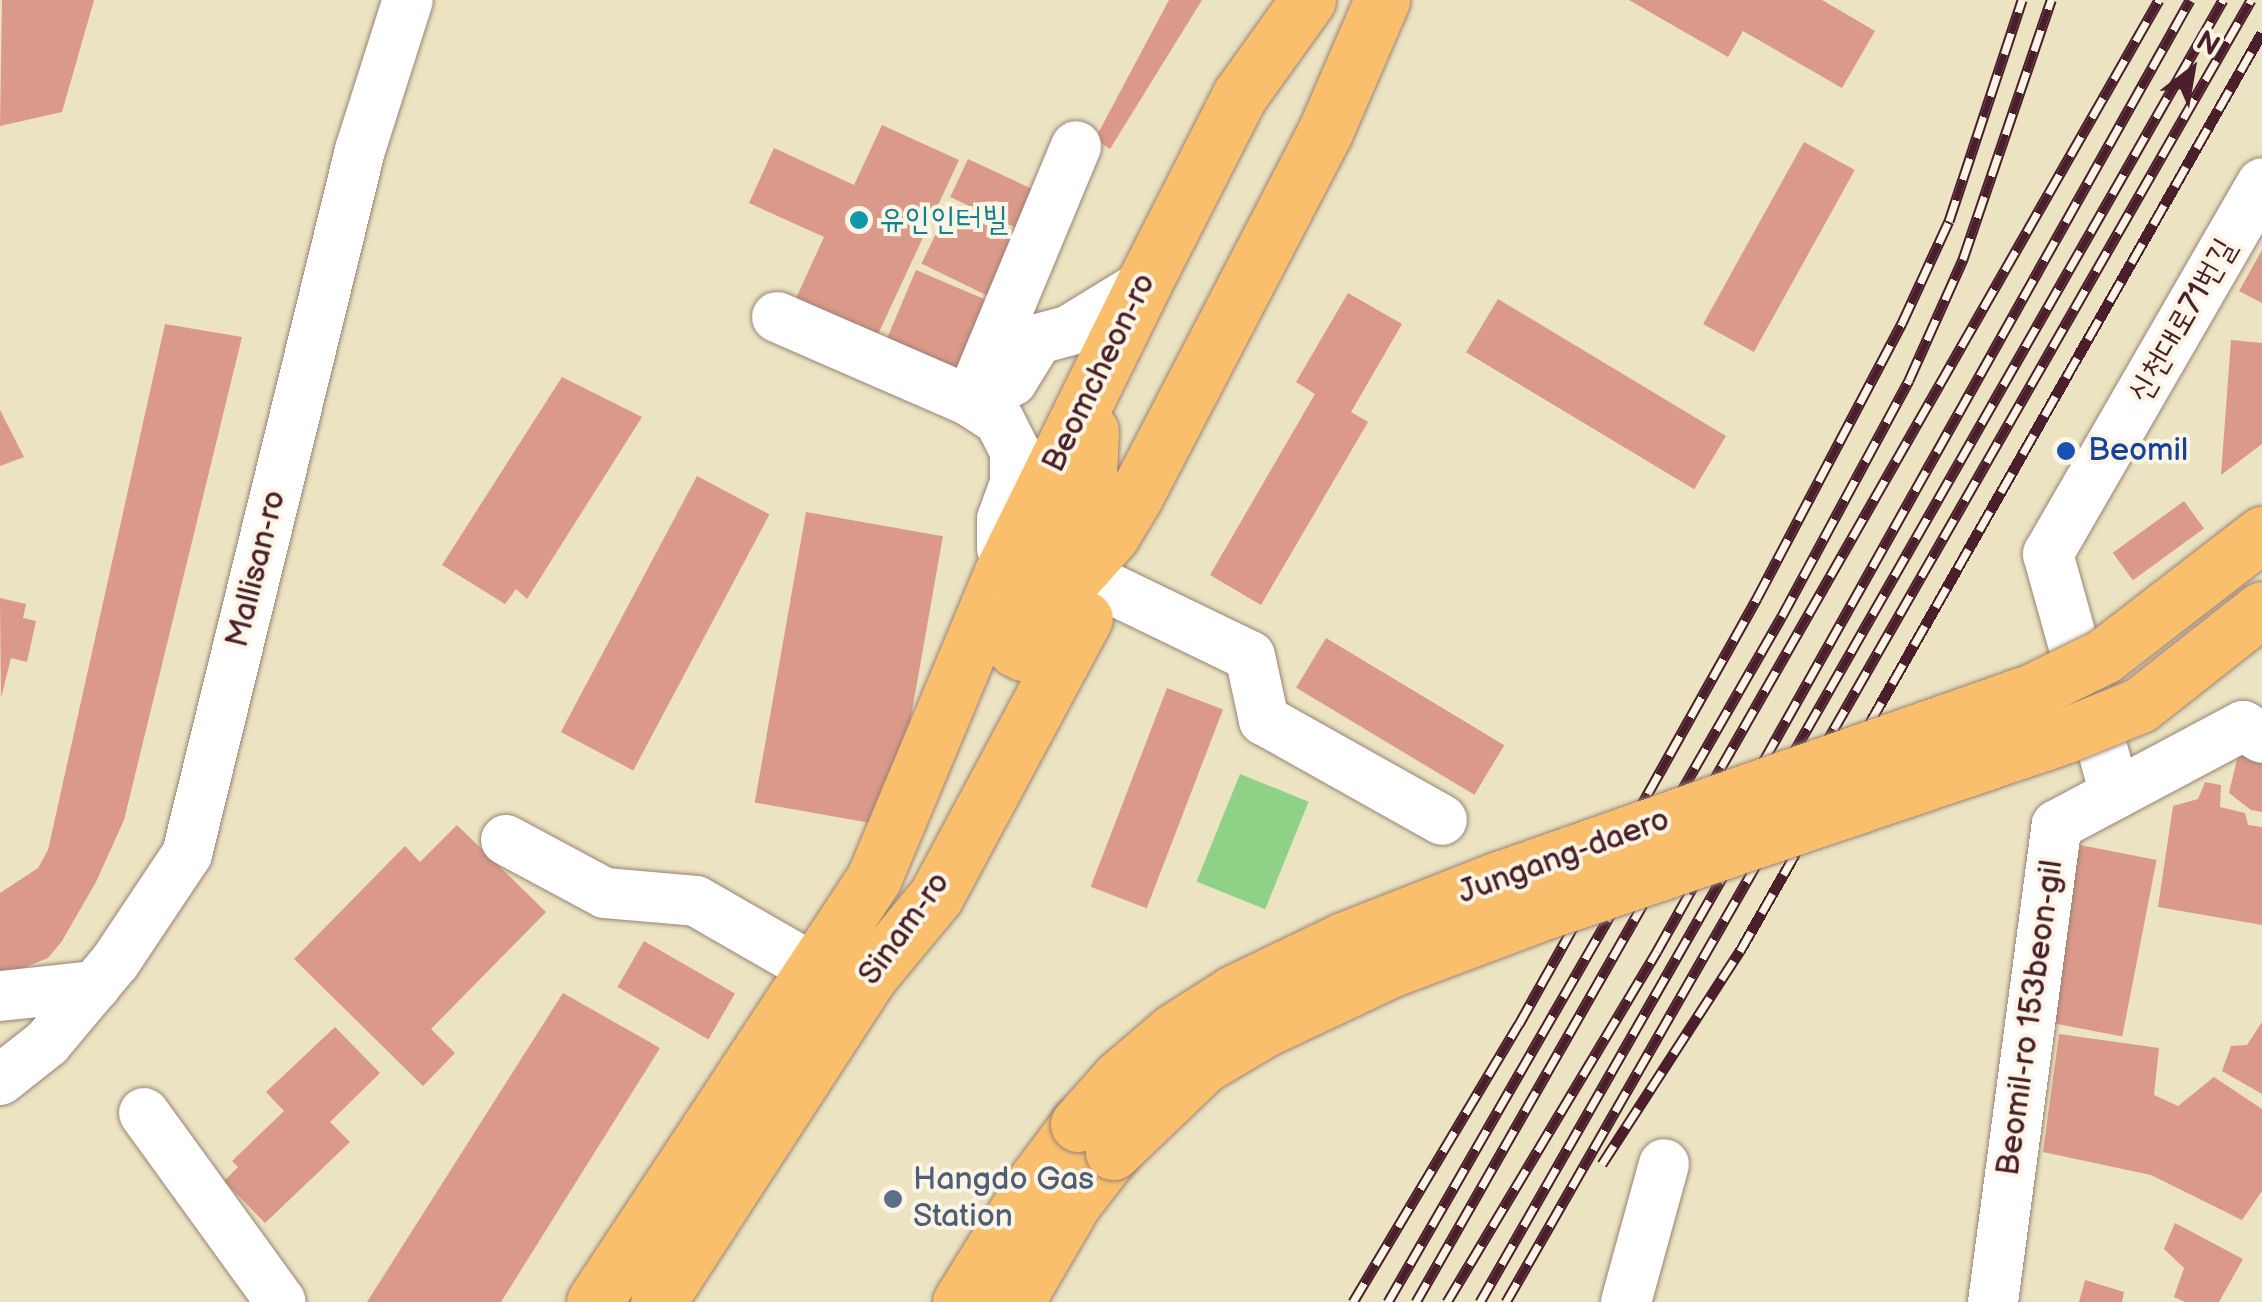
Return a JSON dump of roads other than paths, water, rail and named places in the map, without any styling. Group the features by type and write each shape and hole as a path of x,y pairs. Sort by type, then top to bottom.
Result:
{"main road":[{"path":"1240,95 1274,0"},
{"name":"Beomcheon-ro","path":"924,763 1002,572 1143,285 1240,95 1308,0"},
{"path":"1092,389 1089,474 1070,528 1016,630 1016,649 1024,653 1038,643 1073,579 1108,560 1325,132 1382,0"},
{"path":"1325,132 1414,0"},
{"name":"Jungang-daero","path":"1016,1302 1073,1204 1119,1078 1160,1042 1235,992 1343,940 1498,879 2034,691 2104,656 2262,534"},
{"name":"Sinam-ro","path":"658,1302 869,977 936,896 1108,560"},
{"name":"Jungang-daero","path":"960,1302 1036,1180 1204,1065 1263,1030 1392,969 1544,912 2064,736 2140,705 2262,609"},
{"name":"Sinam-ro","path":"594,1302 874,878 924,763"}],"street":[{"name":"Mallisan-ro","path":"0,1080 46,1042 95,986 187,854 360,150 408,0"},
{"path":"970,401 1076,146"},
{"name":"신천대로71번길","path":"2115,794 2048,554 2262,183"},
{"path":"970,401 1012,381 1038,339 1068,332 1143,285"},
{"path":"777,318 970,401 998,420 1015,452 1014,484 1002,519 1002,572"},
{"path":"1108,560 1250,656 1264,720 1442,820"},
{"name":"Beomil-ro 153beon-gil","path":"1993,1302 2056,825 2253,732"},
{"path":"506,840 605,893 696,901 816,970"},
{"path":"0,996 95,986"},
{"path":"144,1113 280,1302"},
{"path":"1626,1302 1664,1164"}],"railway":[{"path":"1353,1302 1519,1024 1757,598 1902,323 1949,221 2022,0"},
{"path":"1388,1302 1782,616 1909,380 1963,259 2051,0"},
{"path":"1416,1302 2159,0"},
{"path":"1447,1302 1657,951 2190,0"},
{"path":"1480,1302 2223,0"},
{"path":"1506,1302 2251,0"},
{"path":"1602,1164 1740,951 2262,33"}],"place":[{"name":"유인인터빌","path":"859,220"},
{"name":"Beomil","path":"2066,451"},
{"name":"Hangdo Gas Station","path":"893,1199"}]}
